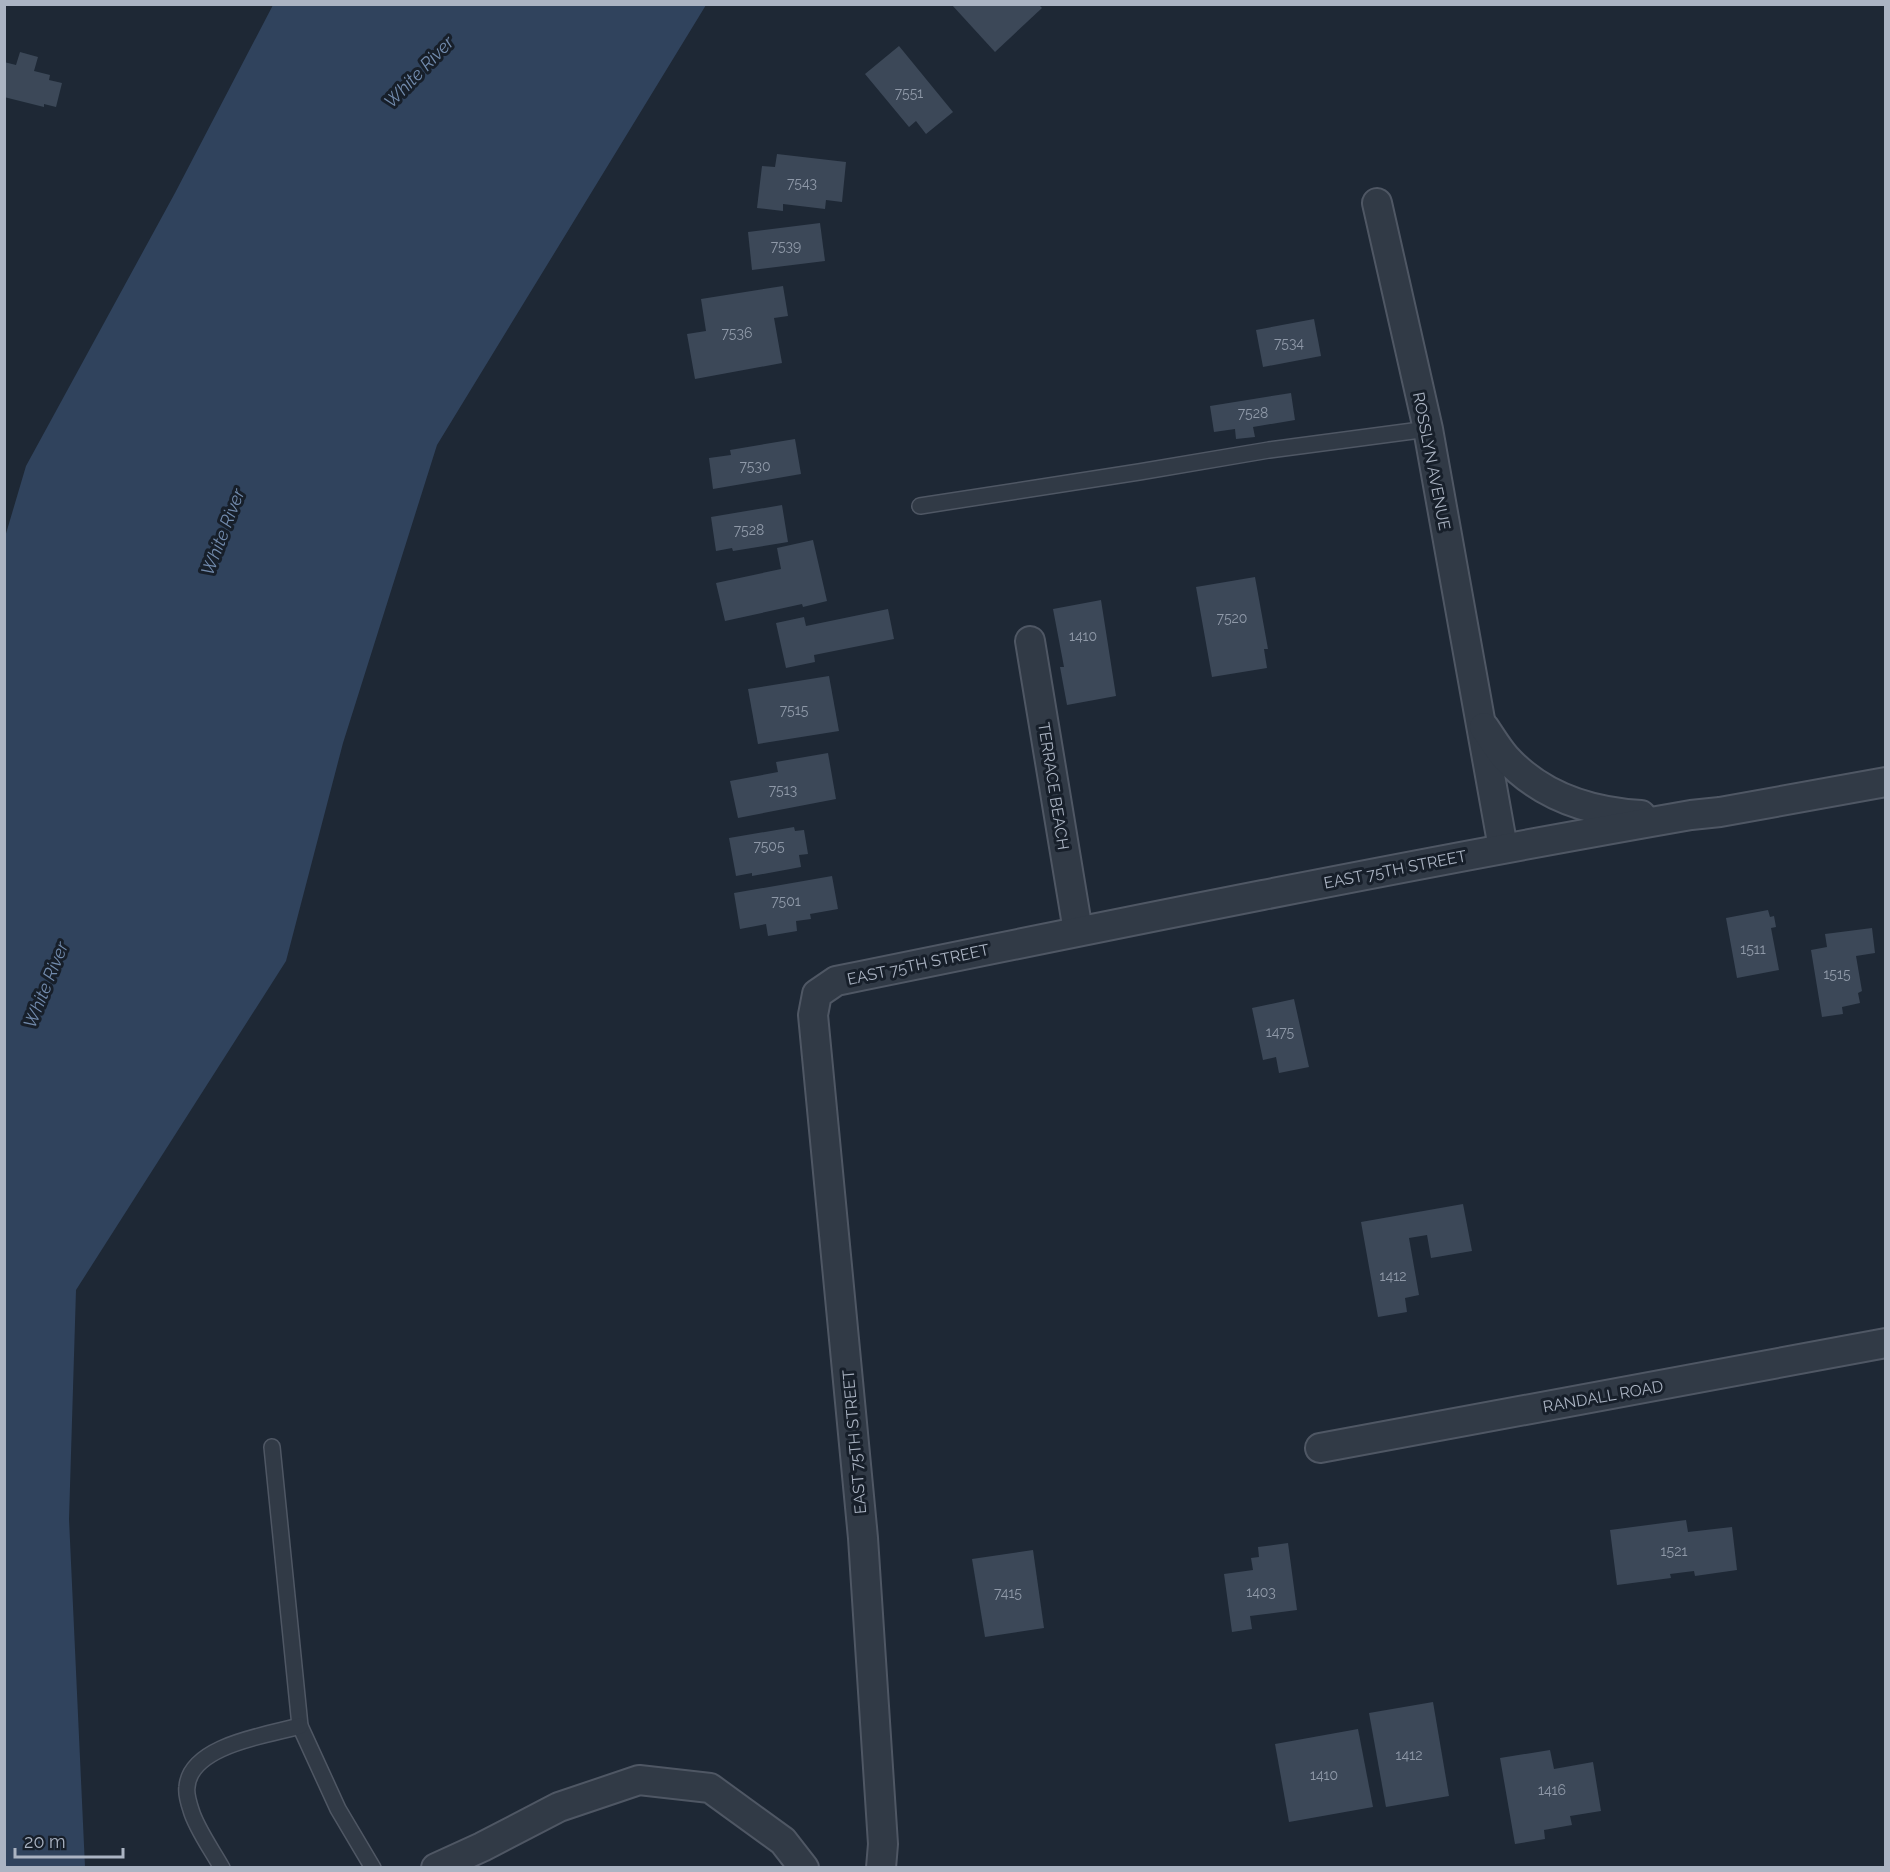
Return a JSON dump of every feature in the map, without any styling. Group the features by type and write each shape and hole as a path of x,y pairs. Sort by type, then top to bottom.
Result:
{"street":[{"name":"ROSSLYN AVENUE","path":"1377,203 1428,429 1503,848"},
{"name":"TERRACE BEACH","path":"1030,641 1078,931"},
{"name":"ROSSLYN AVENUE","path":"1479,720 1505,756 1522,774 1547,792 1575,803 1621,813 1691,815"},
{"name":"EAST 75TH STREET","path":"881,1868 883,1844 864,1538 813,1015 817,994 836,981 1078,931 1503,848 1886,782"},
{"name":"RANDALL ROAD","path":"1320,1448 1886,1343"},
{"path":"436,1868 559,1807 639,1780 710,1788 783,1841 804,1868"}],"lane":[{"path":"920,506 1269,450 1428,429"},
{"path":"272,1447 300,1726 338,1809 373,1868"},
{"path":"222,1868 191,1812 186,1787 193,1768 208,1755 230,1746 300,1726"}],"water":[{"name":"White River","path":"273,5 706,5 437,445 343,743 286,961 76,1290 69,1519 85,1867 5,1867 5,537 26,466 175,193"}],"building":[{"path":"952,5 1039,5 1042,8 995,52"},
{"path":"899,46 953,112 926,134 916,121 909,127 865,74"},
{"path":"20,52 38,57 34,71 50,75 49,80 62,83 56,107 44,104 44,107 4,97 4,62 16,65"},
{"path":"777,154 846,162 842,202 826,200 825,209 783,204 783,211 757,208 762,166 775,167"},
{"path":"820,223 825,261 752,270 748,232"},
{"path":"783,286 788,316 774,318 782,363 695,379 687,334 706,331 701,299"},
{"path":"1314,319 1321,356 1263,367 1256,330"},
{"path":"1291,393 1295,420 1253,427 1255,437 1236,439 1235,429 1214,432 1210,406"},
{"path":"795,439 801,474 713,489 709,458 731,455 730,450"},
{"path":"782,505 788,542 733,551 732,548 716,551 711,517"},
{"path":"813,540 827,601 803,607 802,604 725,621 716,583 781,569 777,548"},
{"path":"1255,577 1268,649 1264,649 1267,668 1212,677 1196,587"},
{"path":"1101,600 1116,696 1067,705 1060,667 1064,667 1053,609"},
{"path":"888,609 894,639 814,655 815,662 786,668 776,623 804,617 806,626"},
{"path":"829,676 839,731 758,744 748,689"},
{"path":"828,753 836,799 738,818 730,781 778,772 776,762"},
{"path":"794,827 795,831 804,830 808,854 799,855 801,867 752,876 752,873 736,876 729,838"},
{"path":"832,876 838,909 810,914 811,919 796,921 797,931 768,936 766,924 740,929 734,893"},
{"path":"1768,910 1770,917 1774,916 1776,927 1771,928 1779,970 1737,978 1726,918"},
{"path":"1872,928 1875,953 1856,956 1862,991 1858,993 1860,1003 1842,1007 1843,1014 1822,1017 1811,950 1827,947 1825,934"},
{"path":"1294,999 1309,1067 1279,1073 1276,1057 1263,1060 1252,1008"},
{"path":"1463,1204 1472,1251 1431,1258 1427,1235 1409,1238 1419,1295 1405,1298 1407,1312 1378,1317 1361,1222"},
{"path":"1686,1520 1688,1532 1732,1527 1737,1570 1695,1576 1694,1571 1670,1574 1671,1578 1617,1585 1610,1530"},
{"path":"1288,1543 1297,1610 1250,1616 1252,1629 1232,1632 1224,1574 1253,1570 1251,1558 1259,1557 1258,1547"},
{"path":"1033,1550 1044,1628 985,1637 972,1559"},
{"path":"1433,1702 1449,1796 1386,1807 1369,1713"},
{"path":"1358,1729 1373,1807 1289,1822 1275,1744"},
{"path":"1550,1750 1554,1769 1593,1762 1601,1811 1570,1816 1572,1825 1544,1830 1545,1839 1515,1844 1500,1758"}]}
